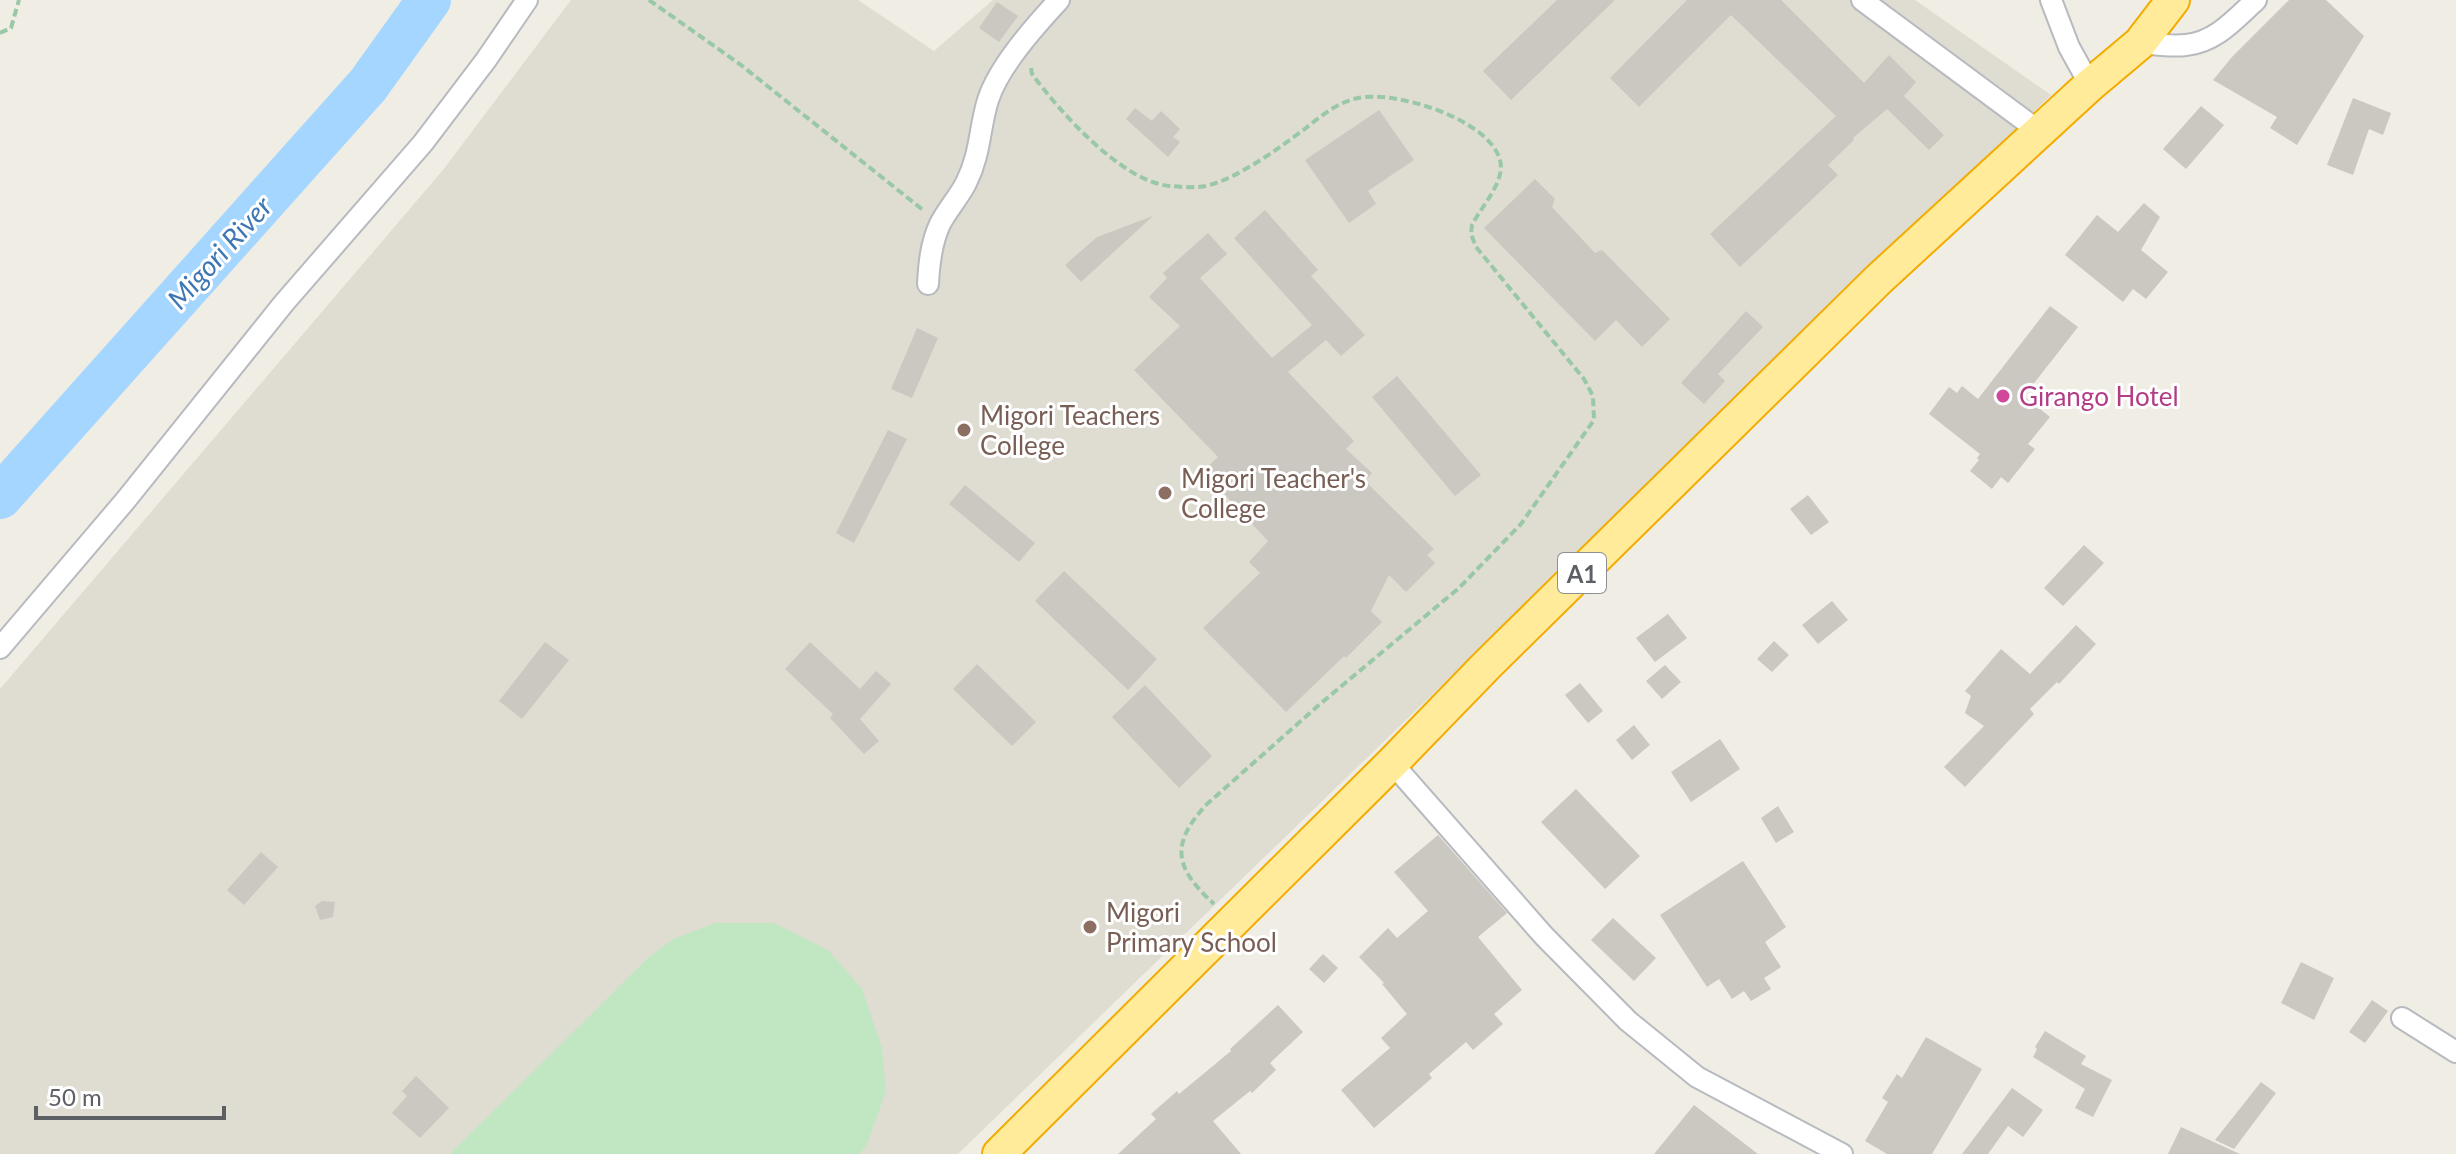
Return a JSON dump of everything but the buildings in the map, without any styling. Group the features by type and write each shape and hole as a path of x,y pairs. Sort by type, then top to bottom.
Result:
{"highway":[{"name":"A1","path":"999,1154 1486,666 1879,279 2140,43 2173,0"}],"street":[{"path":"0,648 125,501 284,303 423,143 527,0"},
{"path":"928,284 929,263 940,224 967,182 977,157 989,98 1009,62 1059,0"},
{"path":"1862,0 2040,132"},
{"path":"2051,0 2069,47 2090,85"},
{"path":"2140,43 2185,45 2206,41 2220,33 2256,0"},
{"path":"1392,763 1544,936 1628,1021 1697,1077 1842,1154"},
{"path":"2402,1018 2456,1052"}],"path":[{"path":"0,33 11,28 19,0"},
{"path":"649,0 741,65 940,224"},
{"path":"1027,38 1032,74 1059,109 1138,178 1169,186 1206,186 1256,164 1326,113 1360,97 1411,102 1469,124 1486,138 1500,160 1500,176 1472,225 1471,234 1476,247 1584,379 1593,396 1594,420 1521,524 1459,588 1308,715 1191,821 1182,841 1181,859 1186,873 1195,887 1233,922"}],"shaded area":[{"name":"Migori Teachers College","path":"571,0 858,0 934,51 993,0 1915,0 2051,95 958,1154 0,1154 0,689 443,170"}],"green space":[{"path":"715,923 774,923 828,950 862,989 882,1048 886,1091 866,1147 859,1154 450,1154 648,958 673,939"}],"waterway":[{"name":"Migori River","path":"0,497 368,85 429,0"}],"place":[{"name":"Girango Hotel","path":"2003,396"},
{"name":"Migori Teachers College","path":"964,430"},
{"name":"Migori Teacher's College","path":"1165,493"},
{"name":"Migori Primary School","path":"1090,927"}]}
